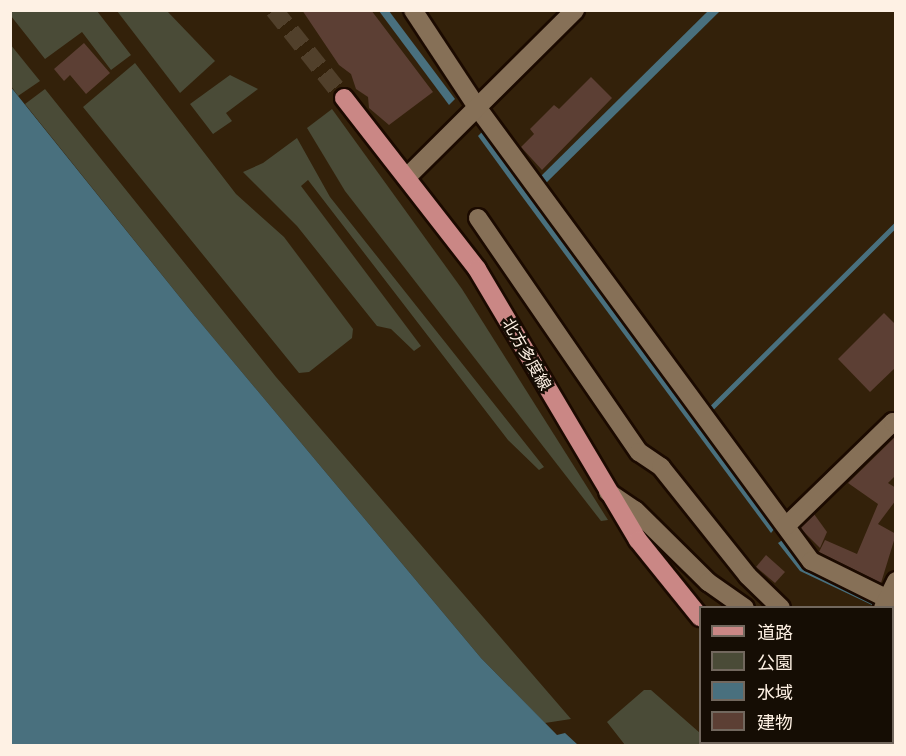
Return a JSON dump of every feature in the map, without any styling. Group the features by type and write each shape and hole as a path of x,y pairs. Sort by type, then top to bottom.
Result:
{"main road":[{"name":"北方多度線","path":"344,98 477,269 638,540 699,616"}],"street":[{"path":"413,10 477,107 811,561 887,606"},
{"path":"407,177 575,10"},
{"path":"478,218 639,452 662,467 745,573 779,606"},
{"path":"786,526 893,422 896,425"},
{"path":"607,490 634,510 708,582 742,606"},
{"path":"890,606 896,581"}],"green space":[{"path":"10,11 97,11 131,55 111,70 82,32 45,59 11,16"},
{"path":"117,11 167,11 215,61 180,93"},
{"path":"10,44 40,81 18,96 11,86"},
{"path":"135,63 236,194 284,237 353,329 352,338 309,372 299,373 83,107"},
{"path":"230,75 258,89 226,113 232,121 213,134 190,104"},
{"path":"45,89 276,377 571,719 545,723 481,658 195,316 25,104"},
{"path":"332,109 462,289 608,520 601,521 345,191 307,128"},
{"path":"297,138 330,197 544,467 539,470 508,440 308,180 301,186 421,346 414,351 391,329 377,326 297,226 243,172 263,163"},
{"path":"644,690 651,690 699,732 699,744 718,745 625,745 607,722"}],"water":[{"path":"379,11 389,11 455,99 449,105"},
{"path":"708,11 720,11 542,187 537,180"},
{"path":"10,86 195,316 481,658 557,735 565,733 578,745 11,745"},
{"path":"482,132 775,528 771,533 478,136"},
{"path":"784,539 804,566 874,599 872,605 800,571 778,543"}],"building":[{"path":"302,10 371,10 433,92 389,125 369,108 368,97 356,89 351,74 339,65"},
{"path":"84,43 110,73 86,94 70,75 64,81 54,69"},
{"path":"591,77 612,98 542,170 521,147 534,134 530,129 554,105 559,109"},
{"path":"884,313 896,325 896,367 870,392 838,359"},
{"path":"896,436 896,475 888,483 896,488 896,500 878,524 896,534 881,583 819,552 825,540 857,554 878,504 848,483"},
{"path":"814,514 827,532 820,548 800,528"},
{"path":"766,555 785,572 775,583 756,567"}],"waterway":[{"path":"708,411 896,224"}],"tunnel":[{"path":"274,10 344,98"}]}
